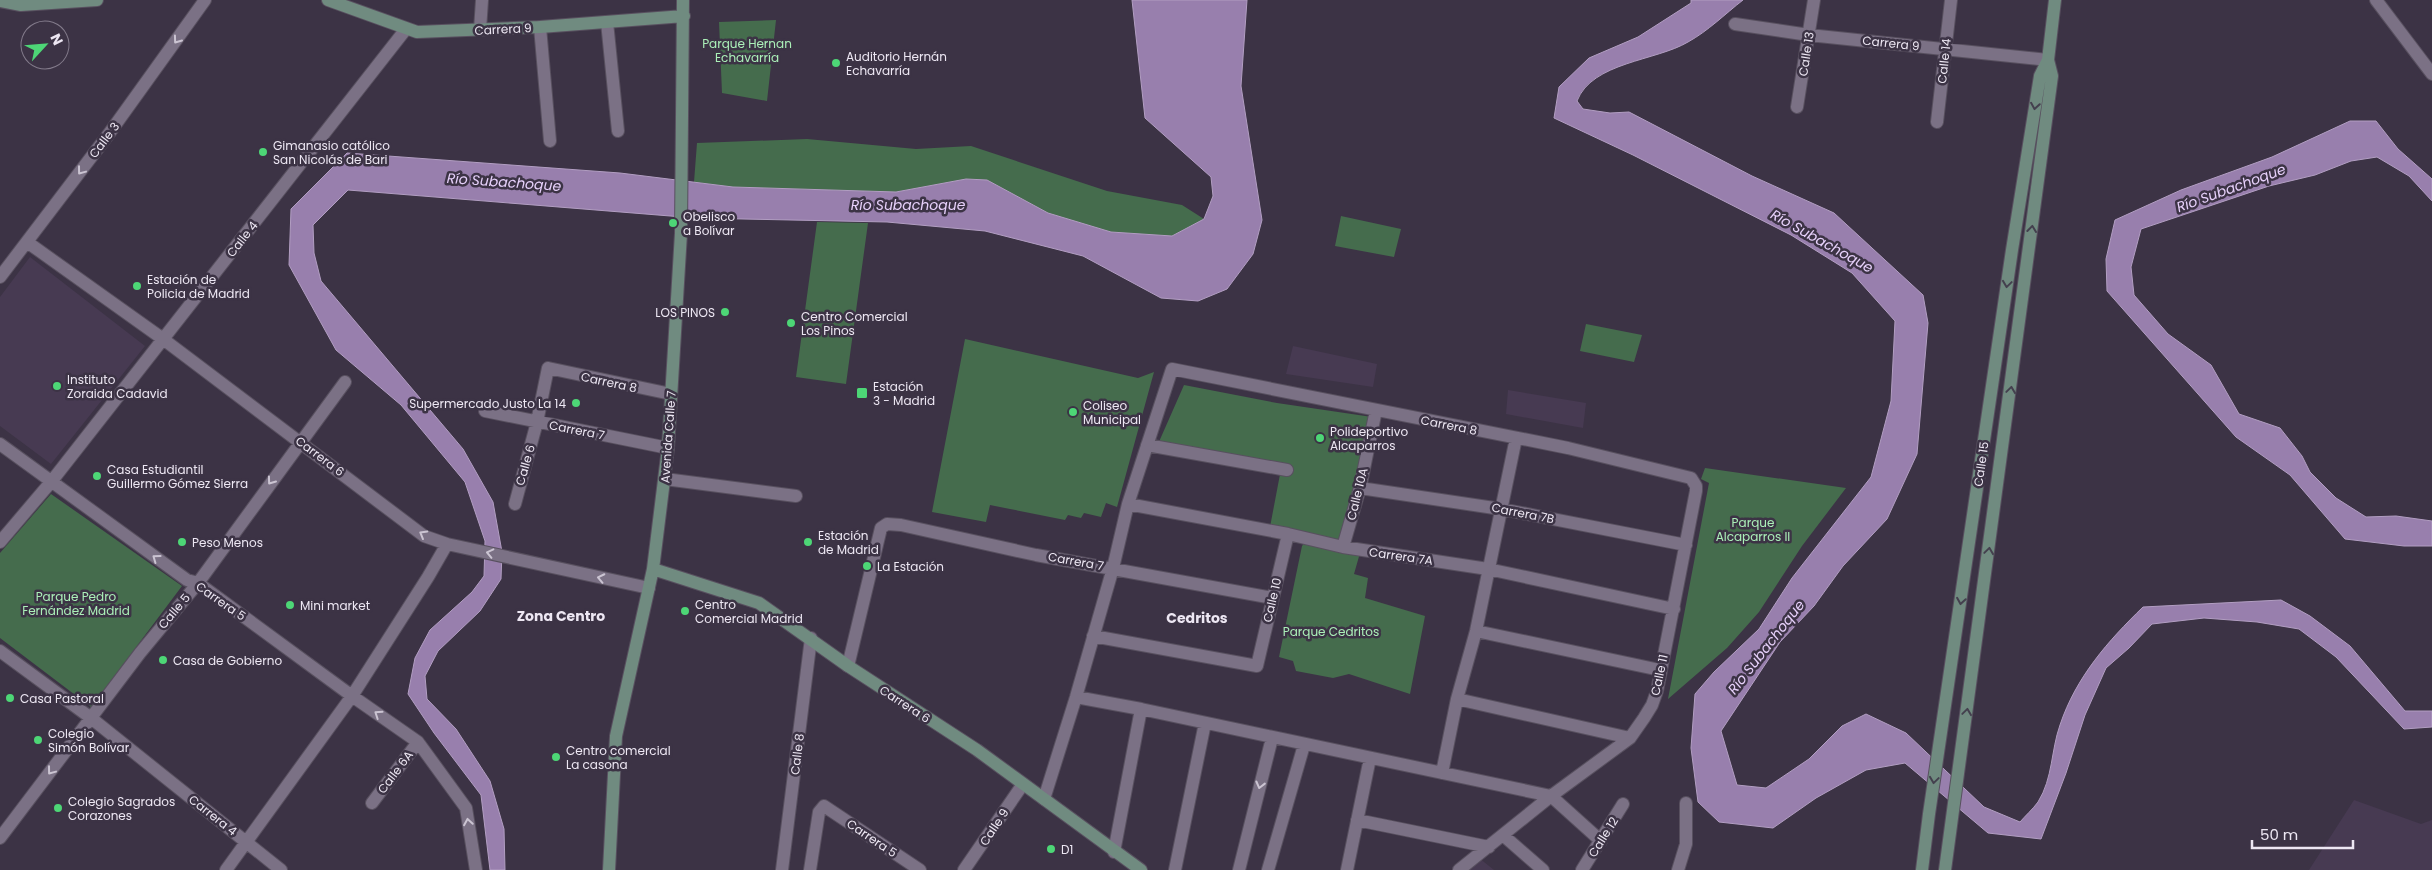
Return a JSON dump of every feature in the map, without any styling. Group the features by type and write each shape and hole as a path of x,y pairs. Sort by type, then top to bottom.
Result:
{"street":[{"path":"0,1 21,5 97,0"},
{"name":"Calle 3","path":"0,277 108,135 205,0"},
{"name":"Carrera 9","path":"328,0 417,32 540,27 684,16"},
{"path":"480,30 482,0"},
{"name":"Avenida Calle 7","path":"609,870 616,736 653,569 668,448 681,233 683,0"},
{"name":"Calle 13","path":"1797,107 1814,0"},
{"name":"Calle 14","path":"1937,122 1944,49 1952,0"},
{"name":"Calle 15","path":"1922,870 2013,240 2040,76 2048,60 2055,0"},
{"path":"2376,0 2432,74"},
{"path":"607,22 618,131"},
{"name":"Carrera 9","path":"1734,24 1809,35 2048,60"},
{"path":"540,27 550,141"},
{"name":"Calle 4","path":"0,542 51,482 406,29"},
{"name":"Calle 15","path":"1945,870 2052,76 2048,60"},
{"name":"Carrera 6","path":"27,242 164,339 424,536 446,544 649,588"},
{"name":"Carrera 8","path":"548,368 671,394"},
{"name":"Calle 6","path":"515,504 538,422 548,368"},
{"name":"Carrera 8","path":"1147,445 1172,369 1516,438 1686,476 1694,481"},
{"name":"Calle 5","path":"0,838 140,653 198,583 345,382"},
{"name":"Calle 10A","path":"1343,548 1360,488 1376,410"},
{"name":"Carrera 7","path":"485,411 668,448"},
{"path":"1442,773 1457,699 1476,631 1516,438"},
{"name":"Carrera 5","path":"0,444 186,580 198,583 418,742 466,808 476,870"},
{"path":"1044,800 1076,697 1113,568 1128,504 1147,445 1287,470"},
{"path":"665,479 796,496"},
{"name":"Calle 11","path":"1459,870 1552,796 1630,738 1652,706 1686,545 1696,491 1694,481"},
{"name":"Carrera 7B","path":"1360,488 1502,509 1686,545"},
{"name":"Carrera 7A","path":"1128,504 1288,534 1343,548 1488,569 1674,609"},
{"name":"Carrera 7","path":"848,666 881,528 887,524 901,525 1036,555 1273,598"},
{"name":"Calle 10","path":"1093,636 1257,666 1288,534"},
{"path":"226,870 248,843 352,696 428,577 446,544"},
{"name":"Carrera 6","path":"653,569 759,603 848,666 977,750 1141,870"},
{"path":"1964,579 1984,585"},
{"path":"1476,631 1660,670"},
{"name":"Calle 8","path":"782,870 811,638"},
{"name":"Carrera 4","path":"0,651 91,718 281,870"},
{"path":"1076,697 1552,796 1601,841"},
{"path":"1457,699 1630,738"},
{"path":"1114,852 1141,709"},
{"path":"1176,870 1205,723"},
{"path":"1239,870 1272,738"},
{"name":"Calle 6A","path":"372,803 418,742"},
{"path":"1268,870 1304,745"},
{"path":"1347,870 1370,758"},
{"name":"Calle 9","path":"964,870 1023,784"},
{"name":"Calle 12","path":"1582,870 1623,804"},
{"path":"1678,870 1686,844 1686,804"},
{"name":"Carrera 5","path":"810,870 819,812 824,806 920,870"},
{"path":"1357,820 1489,847"},
{"path":"1504,836 1543,870"},
{"path":"1925,843 1947,851"}],"shaded area":[{"name":"Instituto Zoraida Cadavid","path":"30,257 145,346 51,464 0,426 0,297"},
{"path":"1293,346 1377,364 1373,387 1286,374"},
{"path":"1508,390 1586,403 1583,428 1506,414"},
{"path":"2354,800 2421,824 2432,820 2432,870 2309,870"},
{"path":"1479,858 1494,870 1464,870"}],"green space":[{"name":"Parque Hernan Echavarría","path":"776,20 767,101 722,93 719,22"},
{"path":"807,139 916,149 971,146 1107,191 1182,205 1204,219 1172,236 1111,232 1048,213 987,180 966,179 896,192 733,187 694,182 697,143"},
{"path":"1341,216 1401,229 1394,257 1335,246"},
{"path":"817,222 868,223 846,384 796,377"},
{"path":"1586,324 1642,335 1634,362 1580,351"},
{"path":"965,339 1138,378 1154,372 1117,507 1106,503 1101,517 1084,513 1081,518 1068,515 1065,520 990,505 986,522 932,512"},
{"path":"1184,385 1277,403 1372,417 1342,544 1270,527 1281,469 1158,444"},
{"name":"Parque Alcaparros II","path":"1705,468 1846,488 1802,546 1759,612 1727,648 1668,699 1709,483 1701,479"},
{"name":"Parque Pedro Fernández Madrid","path":"51,494 182,586 91,707 0,638 0,553"},
{"name":"Parque Cedritos","path":"1306,541 1360,553 1354,574 1368,578 1365,598 1425,616 1410,694 1349,674 1333,678 1296,671 1293,661 1279,657 1302,546"}],"water":[{"name":"Río Subachoque","path":"1132,0 1247,0 1241,86 1262,220 1253,254 1227,289 1198,301 1161,298 1083,256 985,231 887,222 695,218 348,190 313,225 314,253 321,281 463,449 493,502 502,552 501,579 480,611 438,651 425,676 427,699 456,729 490,781 504,829 505,870 490,870 481,795 434,733 408,694 415,658 430,630 472,592 484,576 485,541 465,482 401,405 336,350 289,265 291,209 347,153 620,173 733,187 896,192 966,179 987,180 1048,213 1111,232 1172,236 1204,219 1213,196 1211,177 1145,118"},
{"name":"Río Subachoque","path":"1691,0 1743,0 1709,28 1688,42 1610,70 1596,78 1585,88 1577,101 1583,109 1610,113 1629,112 1752,176 1834,213 1923,295 1928,323 1917,454 1887,519 1843,566 1814,606 1780,642 1721,731 1737,785 1766,788 1809,759 1842,726 1866,714 1906,733 1984,807 2020,822 2036,805 2043,793 2060,725 2075,691 2094,661 2143,607 2281,600 2310,616 2350,646 2405,711 2432,711 2432,727 2404,729 2336,657 2299,629 2257,622 2204,618 2152,624 2106,668 2085,715 2041,839 1988,833 1905,763 1866,770 1816,798 1773,828 1719,822 1698,802 1691,748 1695,694 1714,672 1759,629 1792,578 1871,477 1891,401 1895,321 1852,273 1791,235 1633,155 1554,118 1559,87 1589,58 1638,37 1691,3"},
{"name":"Río Subachoque","path":"2350,121 2376,121 2398,149 2432,179 2432,201 2409,176 2377,157 2351,161 2315,175 2269,186 2141,229 2131,267 2134,295 2168,334 2211,365 2239,414 2280,428 2302,456 2310,472 2336,498 2366,517 2396,516 2432,521 2432,546 2404,546 2345,539 2290,475 2236,437 2107,291 2106,259 2115,220 2181,190 2272,157"}],"place":[{"name":"Auditorio Hernán Echavarría","path":"836,63"},
{"name":"Gimanasio católico San Nicolás de Bari","path":"263,152"},
{"name":"Obelisco a Bolívar","path":"673,223"},
{"name":"Estación de Policia de Madrid","path":"137,286"},
{"name":"LOS PINOS","path":"725,312"},
{"name":"Centro Comercial Los Pinos","path":"791,323"},
{"name":"Instituto Zoraida Cadavid","path":"57,386"},
{"name":"Estación 3 - Madrid","path":"862,393"},
{"name":"Supermercado Justo La 14","path":"576,403"},
{"name":"Coliseo Municipal","path":"1073,412"},
{"name":"Polideportivo Alcaparros","path":"1320,438"},
{"name":"Casa Estudiantil Guillermo Gómez Sierra","path":"97,476"},
{"name":"Peso Menos","path":"182,542"},
{"name":"Estación de Madrid","path":"808,542"},
{"name":"La Estación","path":"867,566"},
{"name":"Mini market","path":"290,605"},
{"name":"Centro Comercial Madrid","path":"685,611"},
{"name":"Casa de Gobierno","path":"163,660"},
{"name":"Casa Pastoral","path":"10,698"},
{"name":"Colegio Simón Bolívar","path":"38,740"},
{"name":"Centro comercial La casona","path":"556,757"},
{"name":"Colegio Sagrados Corazones","path":"58,808"},
{"name":"D1","path":"1051,849"}],"district":[{"name":"Zona Centro","path":"561,616"},
{"name":"Cedritos","path":"1197,618"}]}
